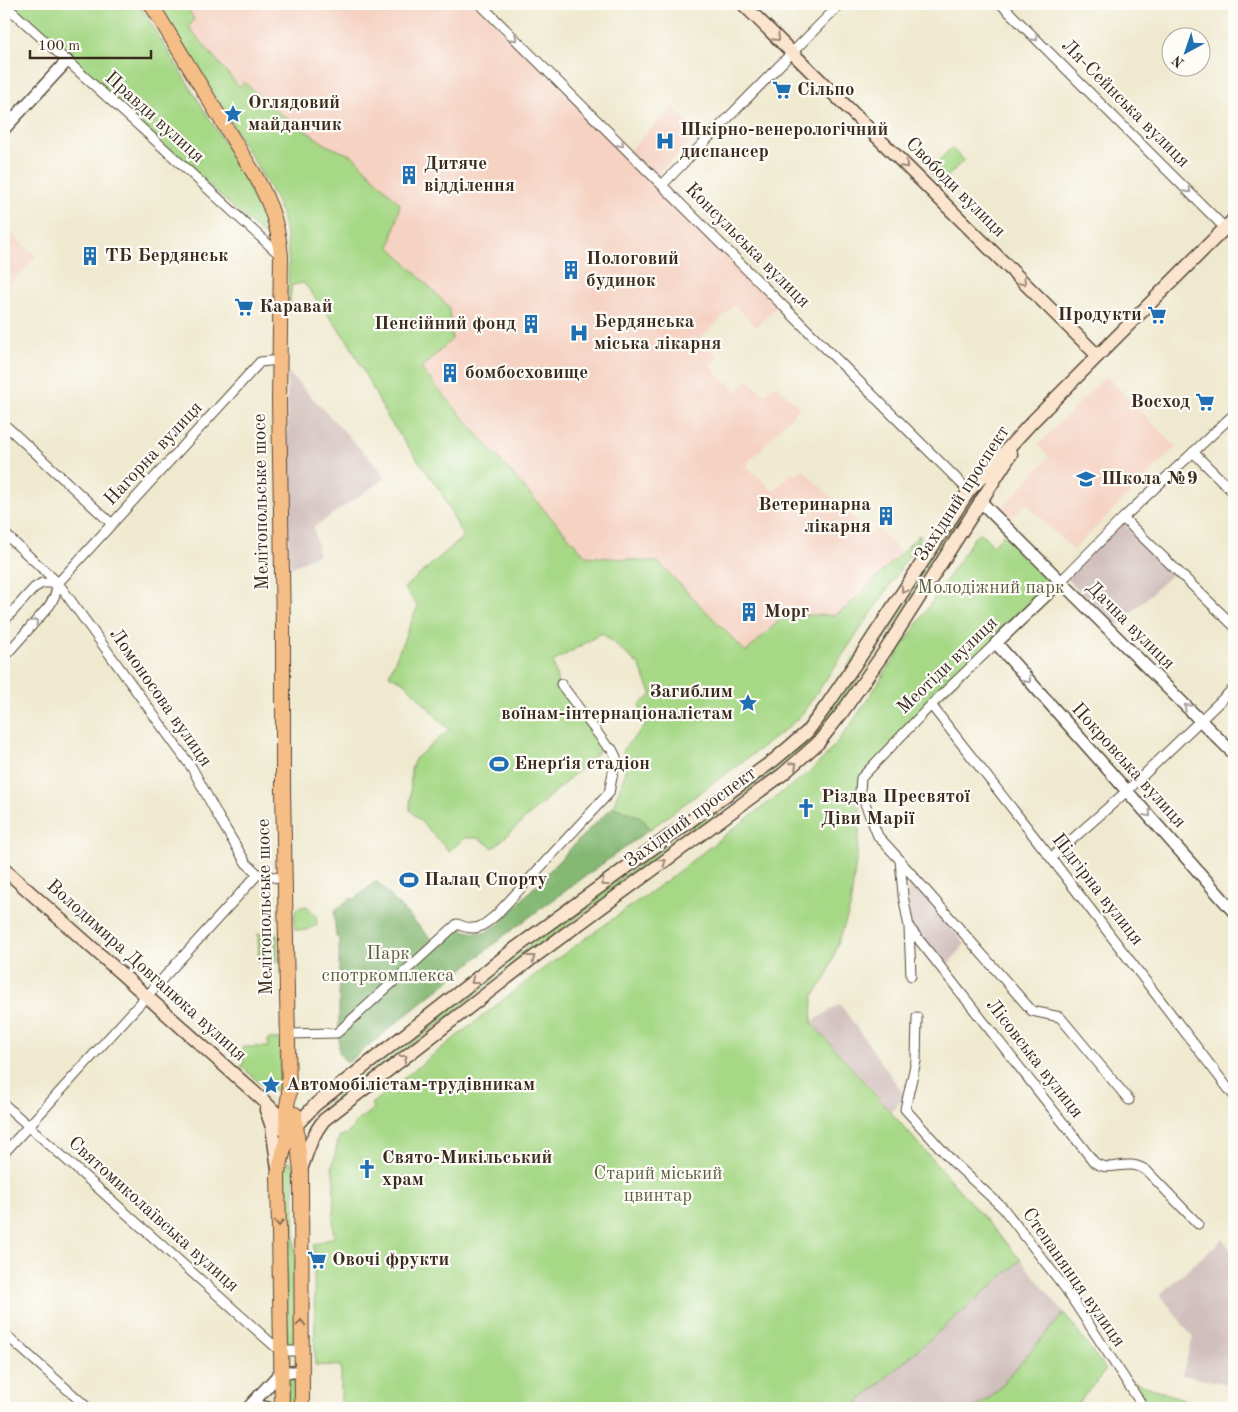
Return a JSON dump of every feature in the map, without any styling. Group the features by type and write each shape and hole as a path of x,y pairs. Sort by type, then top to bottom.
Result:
{"main road":[{"name":"Мелітопольське шосе","path":"151,4 256,177 269,202 279,234 281,256 280,360 284,879 289,1094 292,1131 278,1174 282,1408"},
{"name":"Свободи вулиця","path":"743,4 1098,356"},
{"name":"Західний проспект","path":"292,1131 315,1106 517,947 774,760 807,732 866,648 969,491 1032,422 1231,228"},
{"name":"Західний проспект","path":"301,1173 310,1142 324,1120 530,960 784,774 818,744 885,651 1032,422"},
{"path":"969,491 980,501"},
{"name":"Володимира Довганюка вулиця","path":"4,869 264,1101"},
{"path":"264,1101 290,1111 315,1106"},
{"path":"264,1101 292,1131 301,1173 302,1408"},
{"path":"264,1101 272,1127 278,1174"}],"street":[{"name":"Правди вулиця","path":"4,4 281,256"},
{"name":"Консульська вулиця","path":"480,4 969,491"},
{"path":"662,184 840,4"},
{"name":"Ля-Сейнська вулиця","path":"1001,4 1231,228"},
{"path":"4,129 67,61"},
{"name":"Нагорна вулиця","path":"4,657 50,605 58,583 260,362 280,360"},
{"name":"Меотіди вулиця","path":"860,778 1123,518 1234,414"},
{"path":"4,424 112,524"},
{"path":"1194,452 1234,493"},
{"name":"Дачна вулиця","path":"980,501 1234,754"},
{"path":"1123,518 1234,626"},
{"name":"Ломоносова вулиця","path":"4,534 58,583 192,768 246,862 258,874"},
{"path":"4,621 34,588 42,583 58,583"},
{"name":"Покровська вулиця","path":"996,643 1234,912"},
{"path":"288,1034 337,1034 456,924 466,928 485,926 609,793 616,758 612,749 607,746 561,684"},
{"path":"1051,858 1127,792 1234,688"},
{"name":"Підгірна вулиця","path":"931,706 1051,858 1234,1096"},
{"name":"Лісовська вулиця","path":"860,778 860,791 878,836 1032,1011 1060,1017 1129,1100"},
{"name":"Лісовська вулиця","path":"900,860 903,895 909,928 1094,1162 1105,1168 1131,1164 1140,1166 1198,1224"},
{"path":"4,1153 258,874 284,879"},
{"path":"909,928 911,976"},
{"name":"Степанянця вулиця","path":"917,1017 916,1061 906,1108 952,1160 1003,1208 1065,1288 1144,1408"},
{"name":"Святомиколаївська вулиця","path":"4,1104 280,1351"},
{"path":"4,1333 88,1408"},
{"path":"280,1351 301,1351"},
{"path":"249,1408 281,1372 301,1372"},
{"path":"249,1408 257,1406 268,1408"}],"shaded area":[{"name":"Бердянська міська лікарня","path":"185,4 476,4 777,306 756,327 734,305 700,339 719,357 710,367 736,392 748,380 765,395 775,384 800,407 746,465 773,491 792,473 796,476 803,470 870,535 877,528 901,553 846,608 834,615 785,615 746,652 658,562 586,556 421,369 452,339 419,275 390,247 353,156 328,146 273,109 245,82 239,87 189,27 194,19"},
{"name":"Шкірно-венерологічний диспансер","path":"673,107 699,133 656,176 630,150"},
{"path":"4,227 36,256 4,292"},
{"path":"287,371 387,477 314,527 318,554 289,569"},
{"name":"Школа №9","path":"1106,376 1176,447 1073,550 1026,503 1011,519 1001,509 1049,457 1038,445"},
{"path":"1121,521 1172,574 1115,628 1065,577"},
{"path":"907,877 965,944 945,968 909,927"},
{"path":"840,1004 905,1096 891,1111 812,1022"},
{"path":"1223,1239 1234,1255 1234,1385 1182,1375 1193,1338 1160,1294"},
{"path":"1021,1260 1064,1313 992,1396 975,1408 851,1408"}],"green space":[{"path":"9,4 139,4 246,178 262,211 270,235 269,239 268,239"},
{"path":"157,4 185,4 194,19 189,27 239,87 244,82 273,109 328,146 353,156 400,204 390,247 449,307 452,339 421,369 586,556 658,562 746,652 785,615 834,615 846,608 919,535 921,537 802,714 772,740 650,829 641,817 613,807 625,774 623,749 646,725 639,705 652,695 639,665 602,633 553,662 559,689 604,747 493,848 479,838 465,838 449,851 410,810 411,770 415,759 449,730 405,683 389,675 418,606 404,588 463,537 441,492 389,420 349,343 304,283 292,285 288,315 286,232 277,202 238,134"},
{"path":"951,148 964,160 941,183 929,171"},
{"path":"959,514 964,517 875,654 814,740 779,769 525,956 325,1113 322,1109 521,951 777,764"},
{"name":"Старий міський цвинтар","path":"980,532 993,545 1004,534 1052,582 1049,590 861,778 859,837 850,908 826,979 813,996 812,1023 1021,1260 851,1408 341,1408 341,1366 315,1365 314,1245 336,1236 333,1232 334,1180 332,1167 339,1137 350,1132 355,1123 374,1108 371,1104 540,971 670,878 808,773 825,757 852,723 974,538"},
{"name":"Парк спотркомплекса","path":"613,807 641,817 650,829 505,935 347,1063 339,1053 339,938 336,937 334,911 349,899 355,899 376,881 440,948 460,929 485,933 500,923 588,830"},
{"path":"307,906 316,916 317,925 306,930 295,930 294,917 297,908"},
{"path":"258,934 277,934 277,962 259,962"},
{"path":"268,1039 280,1039 281,1087 279,1089 270,1090 241,1066 243,1064 242,1047 268,1047"},
{"path":"289,1161 294,1165 295,1340 291,1344 287,1343 284,1165"},
{"path":"1064,1313 1106,1370 1074,1408 975,1408 992,1396"},
{"path":"289,1379 295,1380 297,1408 287,1408"},
{"path":"1129,1380 1208,1408 1148,1408"}],"place":[{"name":"Сільпо","path":"782,90"},
{"name":"Оглядовий майданчик","path":"233,114"},
{"name":"Шкірно-венерологічний диспансер","path":"665,141"},
{"name":"Дитяче відділення","path":"409,175"},
{"name":"ТБ Бердянськ","path":"90,256"},
{"name":"Пологовий будинок","path":"571,270"},
{"name":"Каравай","path":"244,307"},
{"name":"Продукти","path":"1157,315"},
{"name":"Пенсійний фонд","path":"531,324"},
{"name":"Бердянська міська лікарня","path":"579,333"},
{"name":"бомбосховище","path":"450,373"},
{"name":"Восход","path":"1205,402"},
{"name":"Школа №9","path":"1086,479"},
{"name":"Ветеринарна лікарня","path":"886,516"},
{"name":"Морг","path":"749,612"},
{"name":"Загиблим воїнам-інтернаціоналістам","path":"748,703"},
{"name":"Енерґія стадіон","path":"499,764"},
{"name":"Різдва Пресвятої Діви Марії","path":"806,808"},
{"name":"Палац Спорту","path":"409,880"},
{"name":"Автомобілістам-трудівникам","path":"271,1085"},
{"name":"Свято-Микільський храм","path":"367,1169"},
{"name":"Овочі фрукти","path":"317,1260"}],"park label":[{"name":"Молодіжний парк","path":"991,588"}]}
